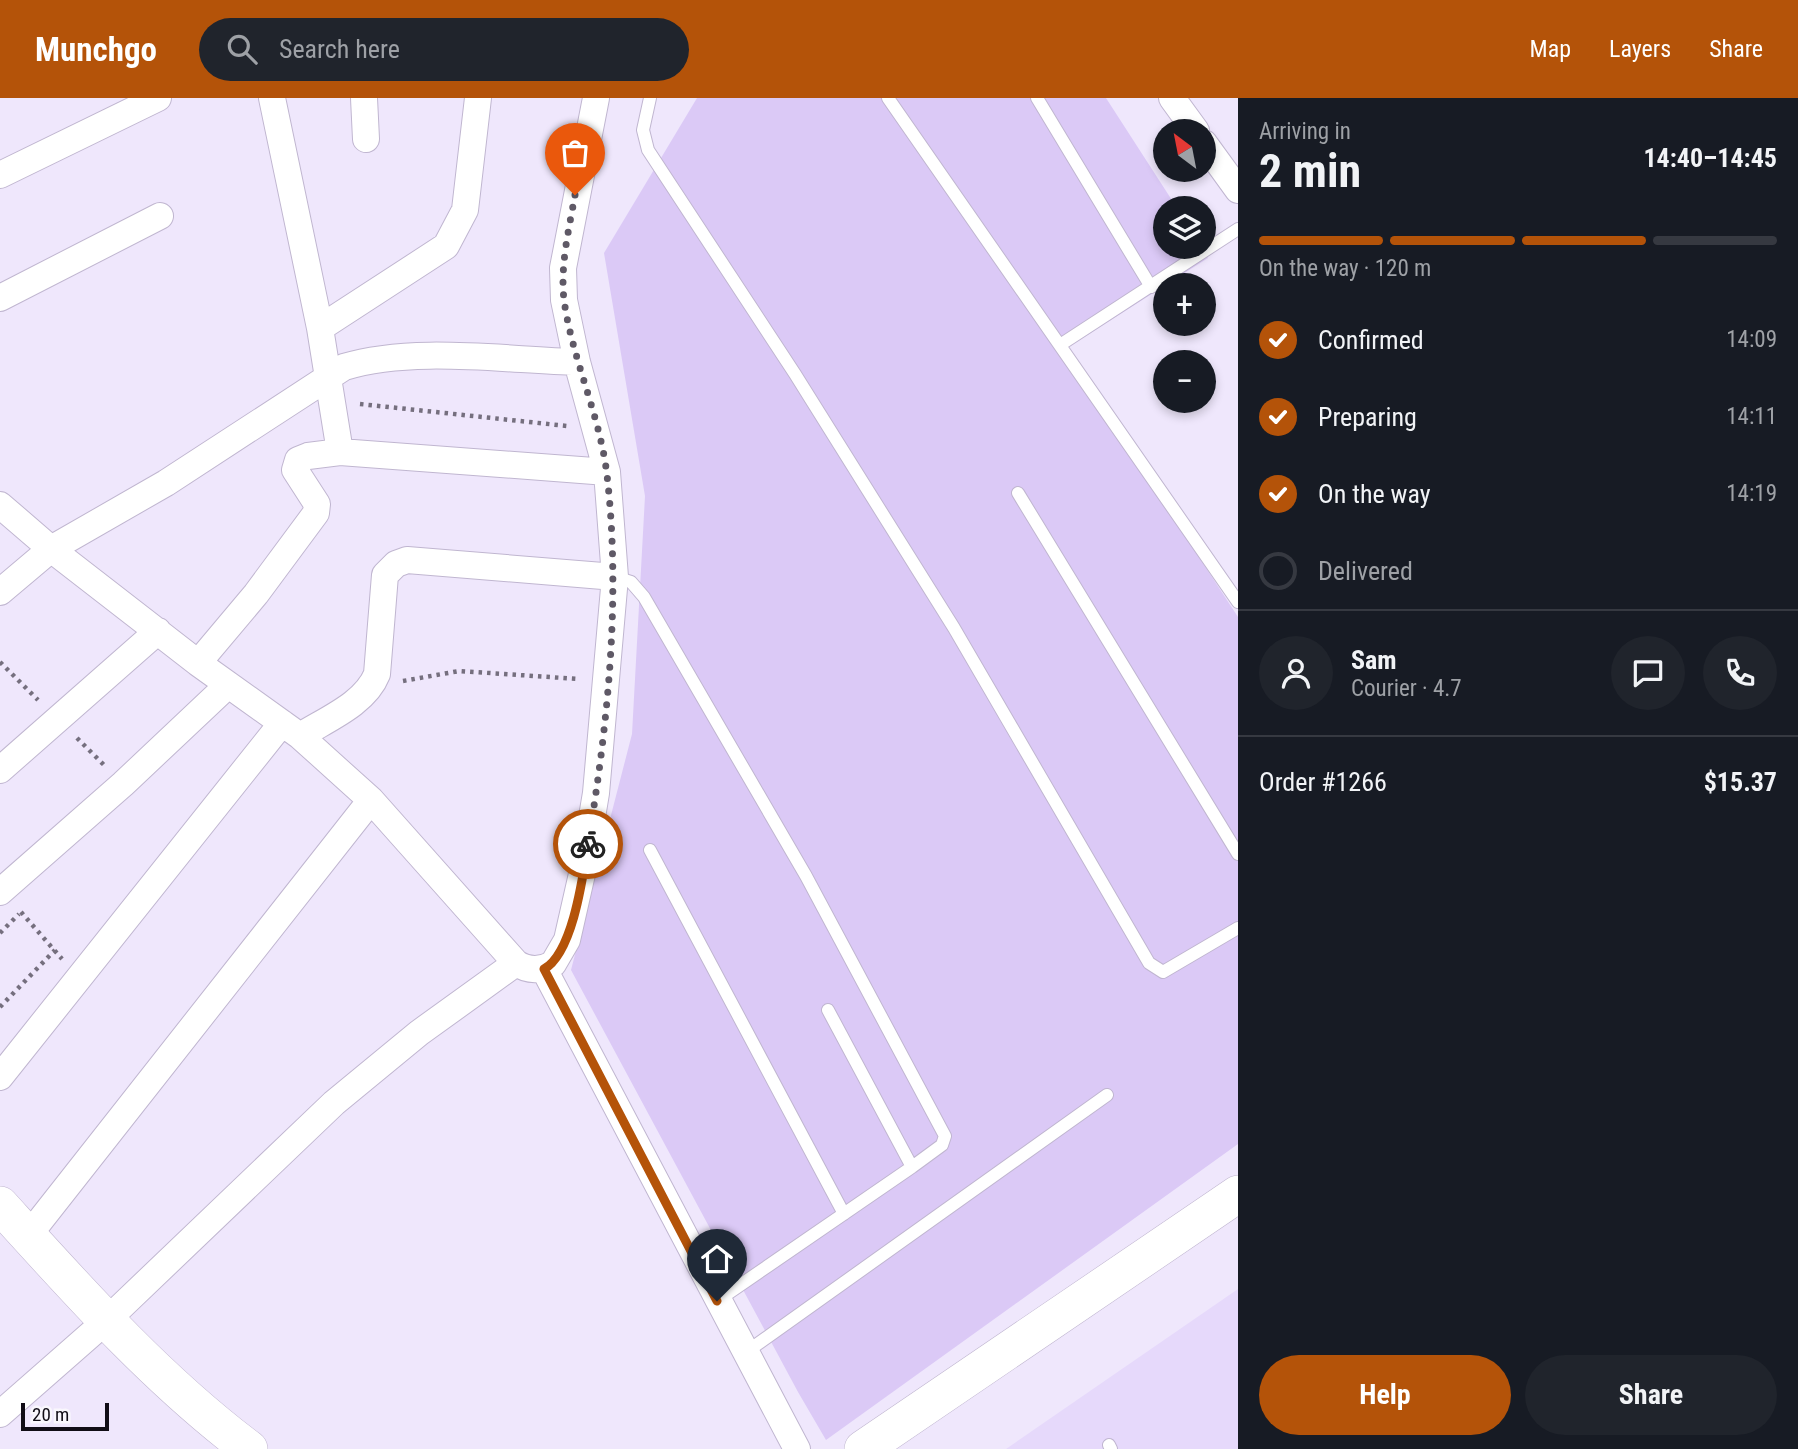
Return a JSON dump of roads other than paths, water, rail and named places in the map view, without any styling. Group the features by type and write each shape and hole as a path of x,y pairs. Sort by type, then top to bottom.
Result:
{"street":[{"path":"0,175 159,98"},
{"path":"272,98 320,328 340,452"},
{"path":"364,98 366,139"},
{"path":"320,328 446,246 465,209 478,98"},
{"path":"0,505 51,549 198,663 291,730 371,800 516,963 524,969 544,969 553,964 567,940 584,865 596,793 608,681 615,577 607,472 577,362 564,300 563,268 596,98"},
{"path":"1172,98 1187,119"},
{"path":"1216,159 1238,190"},
{"path":"0,298 160,216"},
{"path":"0,592 51,549 331,388 365,361 405,356 577,362"},
{"path":"198,663 256,594 316,513 317,504 295,470 298,460 340,452 607,472"},
{"path":"0,1077 291,730 363,697 372,687 377,674 385,575 396,564 407,560 615,577"},
{"path":"0,770 158,631"},
{"path":"0,892 123,784 228,685"},
{"path":"28,1236 371,800"},
{"path":"0,1414 106,1321 334,1103 418,1034 516,963"},
{"path":"544,969 797,1449"},
{"path":"863,1449 1238,1194"},
{"path":"0,1205 106,1321 205,1415 249,1449"}],"lane":[{"path":"650,98 643,130 648,150 795,374 954,628 1149,963 1163,972 1238,928"},
{"path":"888,98 1238,602"},
{"path":"1037,98 1151,287"},
{"path":"1060,345 1238,229"},
{"path":"1018,493 1238,854"},
{"path":"615,577 631,582 644,597 806,876 942,1129 945,1141 912,1167 717,1301"},
{"path":"650,850 844,1214"},
{"path":"828,1010 912,1167"},
{"path":"745,1353 1107,1095"}]}
